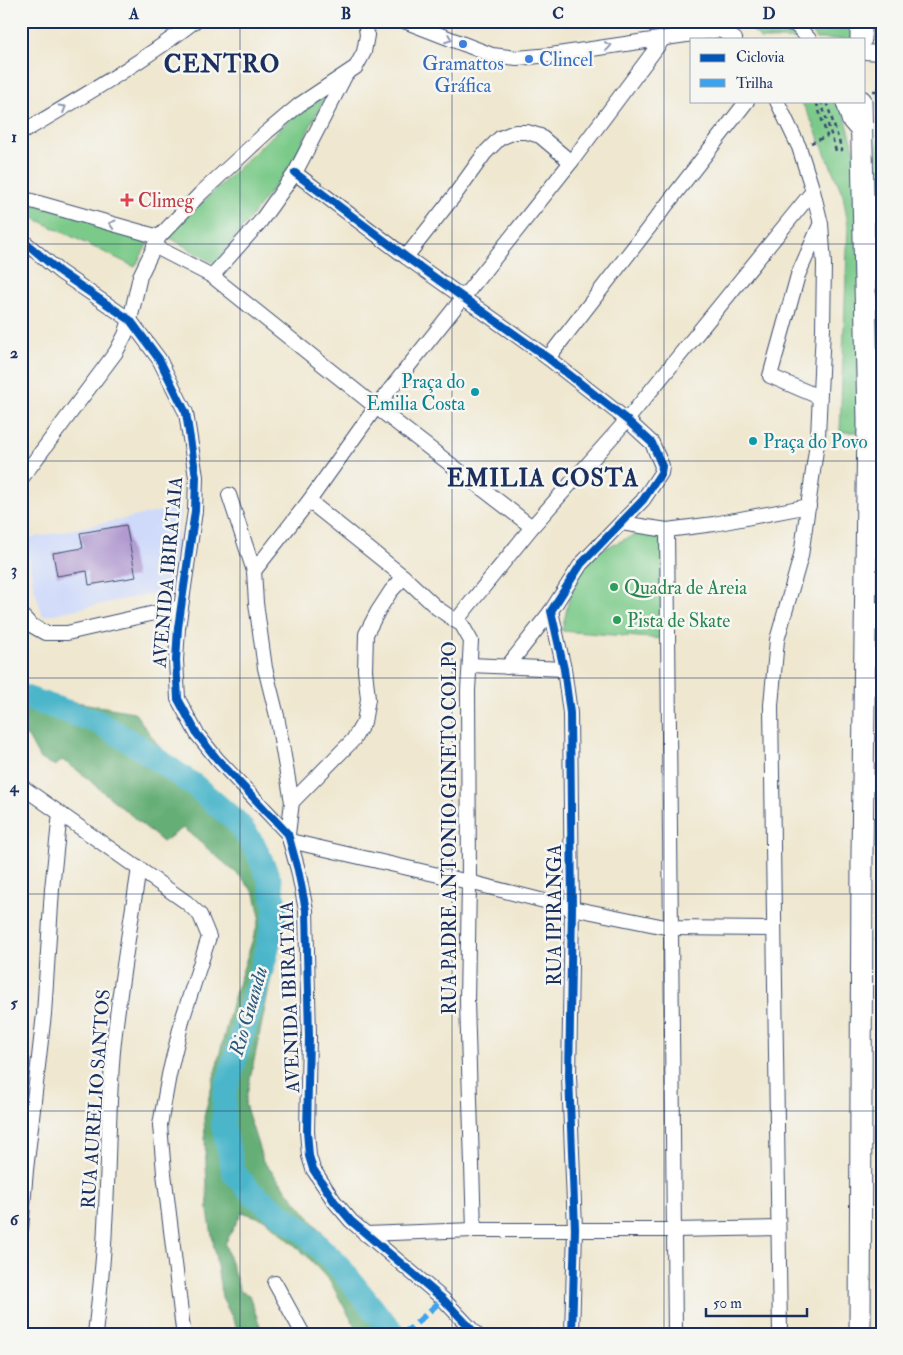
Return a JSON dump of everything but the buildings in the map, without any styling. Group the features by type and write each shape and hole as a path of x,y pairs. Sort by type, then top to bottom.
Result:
{"highway":[{"path":"861,21 861,38"},
{"path":"860,1334 873,616 868,421 872,202 861,134 861,102"}],"street":[{"path":"21,133 115,76 172,39 195,21"},
{"path":"21,479 116,352 130,320 140,276 156,242 200,194 267,132 299,105 356,67 364,52 367,35 365,21"},
{"path":"781,21 796,23 808,38"},
{"path":"412,22 439,35 492,55 511,58 551,55 663,39 720,26 734,38"},
{"path":"254,571 309,501 376,407 571,162 663,39"},
{"path":"866,52 882,54"},
{"path":"212,276 260,222 295,173 345,75"},
{"path":"548,358 746,102"},
{"path":"777,102 799,147 813,191 821,224 824,264 818,436 801,556 776,640 771,705 780,1334"},
{"path":"844,102 849,121 861,134"},
{"path":"406,257 485,153 500,138 515,132 540,136 571,162"},
{"path":"295,173 462,298 502,324 548,358 627,420 652,443 662,466 661,473 643,500 581,564 551,611 506,667"},
{"path":"456,621 532,527 627,420 813,191"},
{"path":"21,198 156,242 212,276 376,407 532,527"},
{"path":"820,397 770,376 798,275 821,224"},
{"name":"AVENIDA IBIRATAIA","path":"21,239 60,272 130,320 159,359 186,413 196,477 195,510 181,607 176,660 178,699 197,734 217,759 289,838 306,910 308,1131 309,1156 313,1169 334,1201 351,1221 444,1299 476,1334"},
{"path":"229,495 254,571 265,668 277,716 292,802 289,838 572,908 670,928 773,928"},
{"name":"RUA PADRE ANTONIO GINETO COLPO","path":"309,501 404,577 437,608 462,625 470,636 468,690 469,882 467,1002 474,1230"},
{"path":"621,523 667,530 714,524 809,506"},
{"path":"667,530 675,1334"},
{"path":"292,802 353,740 364,722 368,699 364,670 366,634 382,604 404,577"},
{"path":"21,615 45,633 67,634 181,607"},
{"name":"RUA IPIRANGA","path":"551,611 564,670 570,713 572,908 569,1076 575,1229 572,1334"},
{"path":"470,665 564,670"},
{"path":"21,786 140,868 194,908 200,915 209,937 183,1017 169,1075 160,1125 164,1173 184,1332"},
{"path":"21,1229 44,1014 52,889 60,813"},
{"name":"RUA AURELIO SANTOS","path":"94,1334 106,1225 108,1123 113,1051 122,978 140,868"},
{"path":"365,1234 474,1230 778,1228"},
{"path":"275,1283 303,1334"}],"path":[{"path":"799,147 827,136 816,102"},
{"path":"821,102 836,151 842,150 826,102"}],"shaded area":[{"path":"181,507 170,590 43,616 33,585 26,539"}],"green space":[{"path":"739,21 782,26 804,38 760,38"},
{"path":"807,21 854,21 852,38 816,38"},
{"path":"882,72 882,192 877,188 878,78"},
{"path":"336,75 292,163 215,264 167,236"},
{"path":"802,102 841,102 861,175 858,432 840,432 848,225 843,195"},
{"path":"21,199 150,239 135,267 21,212"},
{"path":"639,533 655,533 666,540 664,639 562,631 569,599 577,576 594,553"},
{"path":"21,685 64,700 134,712 169,760 214,793 250,827 268,857 285,911 245,1104 263,1161 394,1320 373,1334 359,1334 331,1283 307,1256 266,1220 242,1212 225,1244 240,1291 249,1295 263,1334 240,1334 222,1297 208,1211 204,1117 233,1000 260,917 255,894 241,877 183,828 163,842 77,770 62,760 56,766 40,759 28,737 21,733"}],"waterway":[{"name":"Rio Guandu","path":"21,696 98,722 139,747 195,786 239,824 255,847 270,881 276,910 265,958 225,1093 223,1125 234,1173 252,1193 302,1230 338,1265 395,1334"}],"marked path":[{"path":"402,1334 443,1299"}],"cycle path":[{"path":"295,173 406,257 548,358 627,420 652,443 662,466 661,473 643,500 581,564 551,611 564,669 570,713 572,908 569,1076 575,1229 572,1334"},
{"path":"21,239 60,272 130,320 159,359 186,413 196,477 195,511 178,628 176,660 178,699 197,734 217,759 288,834 306,910 309,1037 307,1131 309,1156 313,1169 334,1201 351,1221 443,1299 476,1334"}],"place":[{"name":"Gramattos Gráfica","path":"463,44"},
{"name":"Clincel","path":"529,59"},
{"name":"Climeg","path":"127,200"},
{"name":"Praça do Emilia Costa","path":"475,392"},
{"name":"Praça do Povo","path":"753,441"},
{"name":"Quadra de Areia","path":"614,587"},
{"name":"Pista de Skate","path":"617,620"}],"district":[{"name":"CENTRO","path":"222,64"},
{"name":"EMILIA COSTA","path":"543,478"}]}
